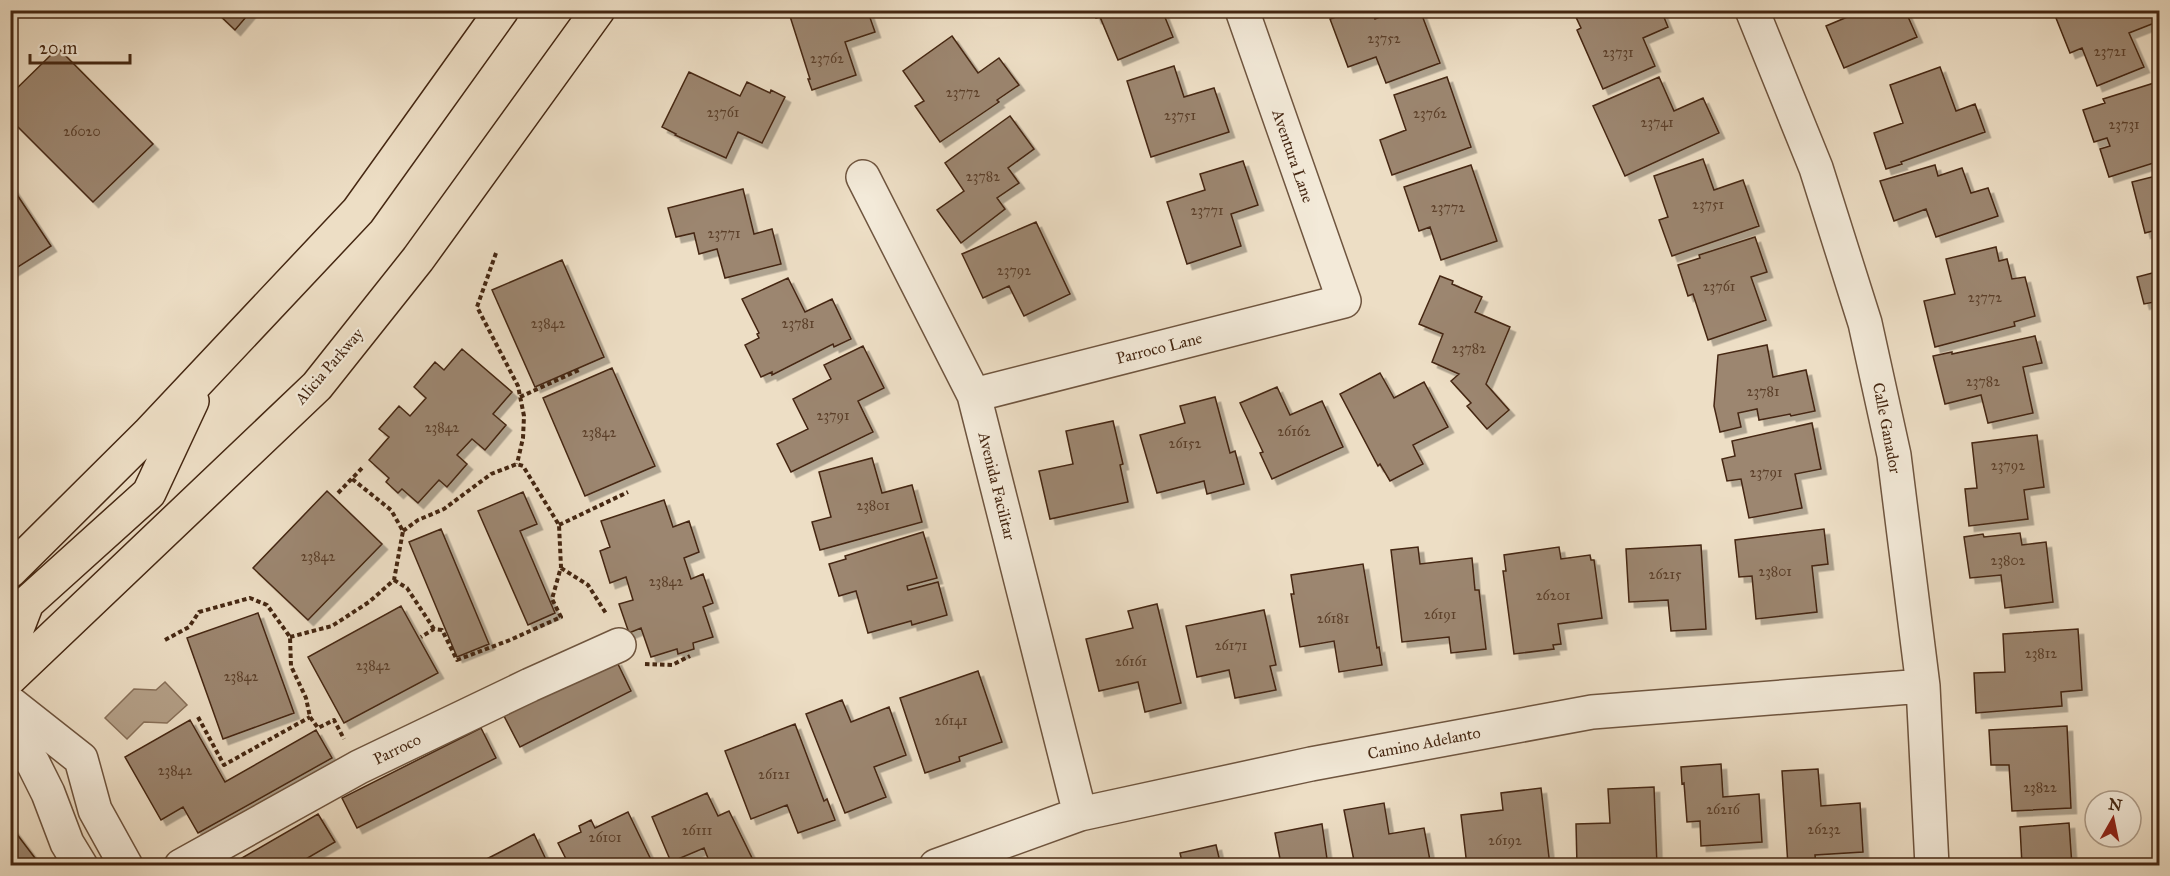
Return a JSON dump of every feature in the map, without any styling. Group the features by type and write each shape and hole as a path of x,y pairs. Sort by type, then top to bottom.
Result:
{"main road":[{"path":"10,571 148,434 358,211 502,10"},
{"name":"Alicia Parkway","path":"10,678 317,386 418,259 598,10"},
{"path":"10,647 27,603 149,493 204,374"}],"street":[{"name":"Aventura Lane","path":"1242,10 1344,301"},
{"name":"Calle Ganador","path":"1752,10 1816,168 1865,323 1894,455 1923,686 1932,866"},
{"name":"Avenida Facilitar","path":"863,177 974,395 1080,814"},
{"name":"Parroco Lane","path":"974,395 1344,301"},
{"name":"Parroco","path":"181,866 359,767 619,645"},
{"name":"Camino Adelanto","path":"936,866 1080,814 1311,764 1592,712 1923,686"},
{"path":"10,703 81,759 95,810 126,866"},
{"path":"10,736 33,763 48,793 67,843 81,866"}],"path":[{"path":"496,253 477,307 518,386 524,416 523,438 517,464"},
{"path":"520,396 581,369"},
{"path":"403,531 418,520 444,509 491,474 517,464 523,466 559,525 561,567 552,599 561,617 457,660 442,630 434,629 421,637"},
{"path":"338,494 364,466"},
{"path":"290,637 332,626 369,602 394,580 403,531 391,510 351,478"},
{"path":"559,525 628,492"},
{"path":"394,580 407,588 434,629"},
{"path":"165,640 189,627 199,612 250,598 267,605 290,637 291,666 306,698 310,717 318,728 334,720 359,767"},
{"path":"198,717 224,765 310,717"}],"shaded area":[{"path":"165,682 187,705 167,723 144,722 127,739 105,718 134,689 156,690"}],"building":[{"path":"214,10 252,10 235,30"},
{"path":"788,10 873,10 868,12 875,32 845,42 856,75 812,90"},
{"path":"1093,10 1162,10 1173,37 1118,60 1100,17 1096,18"},
{"path":"1358,10 1372,10 1375,19 1397,10 1420,10 1440,63 1386,83 1376,57 1348,67 1330,19"},
{"path":"1586,10 1661,10 1668,27 1643,38 1655,66 1603,89 1577,30 1581,28 1575,15"},
{"path":"1850,10 1905,10 1917,37 1844,68 1826,26 1852,15"},
{"path":"2068,10 2153,10 2157,22 2129,33 2144,67 2097,86 2082,48 2070,53 2056,18"},
{"path":"952,36 978,73 999,58 1019,85 997,100 999,102 940,142 915,106 924,101 903,71"},
{"path":"58,48 153,144 93,202 10,119 10,95"},
{"path":"1174,66 1184,97 1214,88 1229,132 1151,157 1127,81"},
{"path":"1940,67 1956,111 1975,104 1985,132 1886,169 1874,133 1903,123 1890,85"},
{"path":"689,72 740,96 747,82 785,97 762,143 738,132 726,158 662,127"},
{"path":"1447,77 1471,147 1392,175 1380,140 1406,130 1394,95"},
{"path":"1659,77 1674,111 1703,98 1719,133 1625,176 1593,106"},
{"path":"2154,83 2160,100 2160,161 2109,177 2100,149 2110,146 2107,138 2094,142 2083,110 2105,103 2103,99"},
{"path":"1010,116 1034,149 1008,168 1019,183 997,198 1005,209 961,243 937,210 964,191 945,163"},
{"path":"1703,159 1714,190 1743,180 1759,226 1672,256 1659,220 1668,217 1654,176"},
{"path":"1243,161 1258,205 1231,214 1241,246 1187,264 1167,202 1205,190 1200,174"},
{"path":"1471,165 1497,241 1441,260 1430,227 1419,231 1404,187"},
{"path":"1935,165 1938,176 1962,168 1971,193 1988,188 1998,216 1936,237 1926,209 1894,221 1880,181"},
{"path":"2160,175 2160,229 2145,233 2132,182"},
{"path":"10,184 51,246 10,272"},
{"path":"743,189 754,234 772,229 781,264 725,278 717,249 699,254 694,233 676,237 668,208"},
{"path":"1036,222 1070,294 1024,316 1009,286 983,298 962,254"},
{"path":"1755,237 1767,272 1751,277 1766,320 1708,340 1693,294 1688,296 1678,265 1700,258 1699,255"},
{"path":"1996,247 1999,261 2007,259 2012,279 2025,277 2035,316 2014,322 2015,326 1935,347 1924,301 1955,294 1946,259"},
{"path":"562,260 604,357 535,387 492,290"},
{"path":"2160,271 2160,301 2144,304 2137,277"},
{"path":"1440,276 1482,297 1475,312 1510,327 1486,384 1509,410 1487,429 1467,406 1471,403 1451,381 1459,374 1432,362 1443,334 1419,324"},
{"path":"788,278 805,312 832,299 851,339 834,347 833,344 772,375 772,372 761,377 745,345 759,338 757,334 759,333 742,299"},
{"path":"2035,336 2042,363 2023,367 2033,413 1988,423 1981,395 1945,404 1933,356"},
{"path":"1767,345 1773,377 1806,370 1815,411 1759,420 1757,409 1738,413 1741,427 1720,432 1714,406 1718,355"},
{"path":"863,346 884,388 858,401 873,432 791,472 777,444 808,429 793,399 831,379 824,365"},
{"path":"462,349 512,392 493,414 506,425 485,450 472,439 457,455 467,464 447,487 439,480 418,503 402,489 398,493 386,482 389,478 369,460 389,437 379,429 399,406 410,416 426,398 414,387 435,362 444,370"},
{"path":"612,368 655,466 585,496 543,398"},
{"path":"1380,373 1394,398 1424,382 1448,427 1413,445 1423,464 1390,481 1380,464 1378,466 1340,394"},
{"path":"1277,387 1290,415 1322,401 1343,447 1272,479 1260,453 1263,452 1240,403"},
{"path":"1215,397 1230,453 1235,451 1244,484 1207,494 1204,481 1157,493 1140,435 1185,423 1180,406"},
{"path":"1113,421 1123,464 1120,465 1128,502 1050,519 1039,471 1073,464 1066,431"},
{"path":"1812,423 1821,469 1795,474 1802,508 1749,518 1741,479 1727,481 1722,459 1735,456 1732,441"},
{"path":"2037,435 2044,487 2024,490 2028,519 1969,526 1965,489 1977,488 1972,443"},
{"path":"872,458 882,493 912,485 922,522 820,550 812,522 831,517 819,472"},
{"path":"327,491 382,544 308,620 253,568"},
{"path":"523,492 537,524 520,531 555,613 528,625 478,511"},
{"path":"664,500 673,527 689,521 699,552 684,558 691,579 703,574 713,603 703,607 713,637 693,643 694,649 678,654 677,649 651,657 641,628 629,633 619,604 633,600 626,577 610,583 600,551 610,547 601,521"},
{"path":"441,529 489,644 457,657 409,542"},
{"path":"1824,529 1828,564 1812,566 1817,612 1756,619 1752,576 1739,577 1735,540"},
{"path":"923,532 937,578 907,586 908,590 938,582 947,615 912,625 911,621 868,633 856,591 839,596 829,564 846,559 845,556"},
{"path":"2020,533 2022,545 2046,542 2053,602 2005,608 2001,575 1970,578 1964,537"},
{"path":"1701,545 1706,629 1671,631 1668,600 1629,602 1626,549"},
{"path":"1418,547 1420,564 1472,558 1475,590 1479,590 1486,649 1451,653 1449,637 1402,642 1391,550"},
{"path":"1559,547 1561,559 1590,555 1591,560 1594,560 1602,618 1558,624 1561,644 1553,645 1554,649 1514,654 1503,571 1506,571 1504,555"},
{"path":"1363,564 1382,665 1339,672 1334,641 1300,647 1291,594 1294,594 1291,575"},
{"path":"1157,604 1181,703 1145,712 1138,682 1099,691 1086,639 1133,628 1128,611"},
{"path":"401,606 438,673 344,723 308,657"},
{"path":"1264,610 1276,665 1270,666 1276,690 1235,698 1229,670 1197,677 1186,626"},
{"path":"258,613 294,713 223,739 187,638"},
{"path":"2078,629 2082,690 2061,692 2062,706 1976,713 1974,673 2005,672 2003,634"},
{"path":"616,660 631,691 520,747 504,716"},
{"path":"978,671 1002,742 959,757 960,761 925,773 900,698"},
{"path":"842,700 851,722 889,707 906,755 874,767 886,797 845,813 806,714"},
{"path":"190,720 225,782 316,730 332,758 198,833 183,807 161,820 125,757"},
{"path":"795,724 824,801 827,799 835,820 798,833 787,805 751,819 725,751"},
{"path":"2067,726 2071,808 2012,811 2009,765 1991,765 1989,730"},
{"path":"481,728 496,758 357,828 342,798"},
{"path":"1721,764 1723,797 1759,794 1762,842 1701,846 1700,821 1687,822 1681,767"},
{"path":"1818,769 1821,806 1860,803 1863,852 1815,855 1816,866 1788,866 1782,771"},
{"path":"1654,787 1657,866 1577,866 1576,824 1610,823 1608,789"},
{"path":"1541,788 1550,866 1467,866 1461,815 1503,810 1501,793"},
{"path":"707,793 718,816 729,811 754,862 747,866 711,866 704,848 671,862 652,817"},
{"path":"1384,803 1389,834 1424,828 1431,866 1371,866 1370,863 1355,866 1344,810"},
{"path":"628,812 654,866 563,866 568,863 558,843 581,832 579,826 591,820 595,828"},
{"path":"318,814 335,842 294,866 228,866"},
{"path":"2069,823 2072,866 2008,866 2022,865 2020,827"},
{"path":"1322,824 1328,866 1273,866 1281,864 1275,833"},
{"path":"10,825 41,866 10,866"},
{"path":"534,834 549,866 473,866 508,848"},
{"path":"1216,845 1221,866 1183,866 1180,853"}]}
